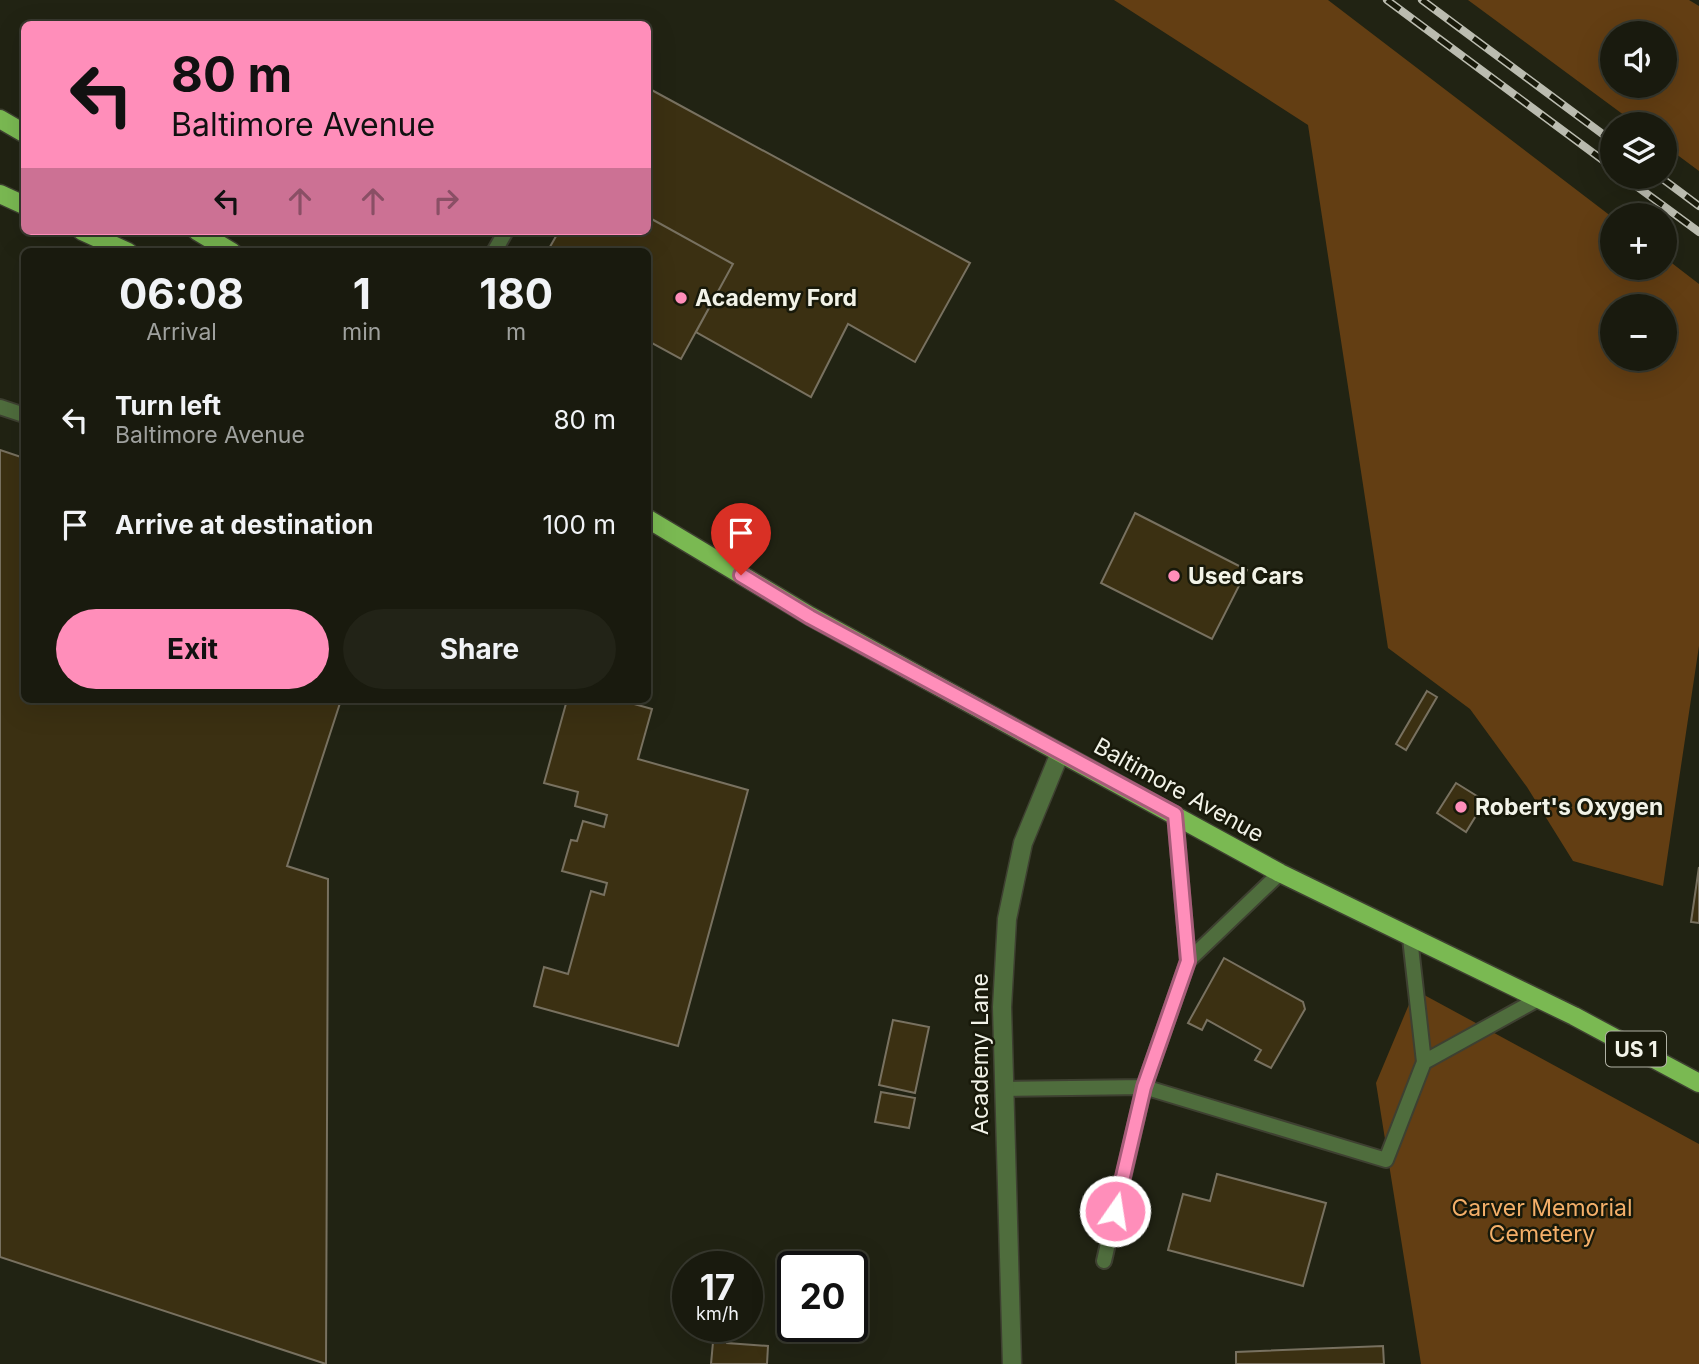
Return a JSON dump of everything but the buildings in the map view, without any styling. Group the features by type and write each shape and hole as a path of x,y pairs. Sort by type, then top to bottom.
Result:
{"main road":[{"path":"0,119 21,131"},
{"path":"0,194 21,204"},
{"path":"91,235 119,248"},
{"path":"204,235 225,248"},
{"name":"Baltimore Avenue","path":"651,521 810,617 1280,873 1538,999 1699,1083"}],"street":[{"name":"Academy Lane","path":"1012,1364 1002,1007 1007,919 1023,843 1060,753"}],"lane":[{"path":"0,407 21,414"},
{"path":"1104,1261 1144,1087 1188,961 1175,814"},
{"path":"1188,961 1280,873"},
{"path":"1003,1088 1144,1087 1386,1160 1424,1062 1410,938"},
{"path":"1424,1062 1538,999"}],"green space":[{"path":"1114,0 1328,0 1600,208 1600,280 1677,280 1677,267 1699,284 1699,646 1663,886 1573,861 1527,787 1470,709 1388,648 1308,125"},
{"path":"1468,0 1689,0 1699,6 1699,171 1677,155 1677,112 1620,112 1601,98 1677,98 1677,21 1600,21 1600,97"},
{"name":"Carver Memorial Cemetery","path":"1415,990 1699,1144 1699,1364 1421,1364 1376,1083"}],"railway":[{"path":"1387,0 1600,158"},
{"path":"1422,0 1600,132"},
{"path":"1640,189 1699,232"},
{"path":"1676,189 1699,206"}],"place":[{"name":"Academy Ford","path":"681,298"},
{"name":"Used Cars","path":"1174,576"},
{"name":"Robert's Oxygen","path":"1461,807"}],"route":[{"path":"741,575 810,617 1175,814 1188,961 1144,1087 1115,1211"}]}
